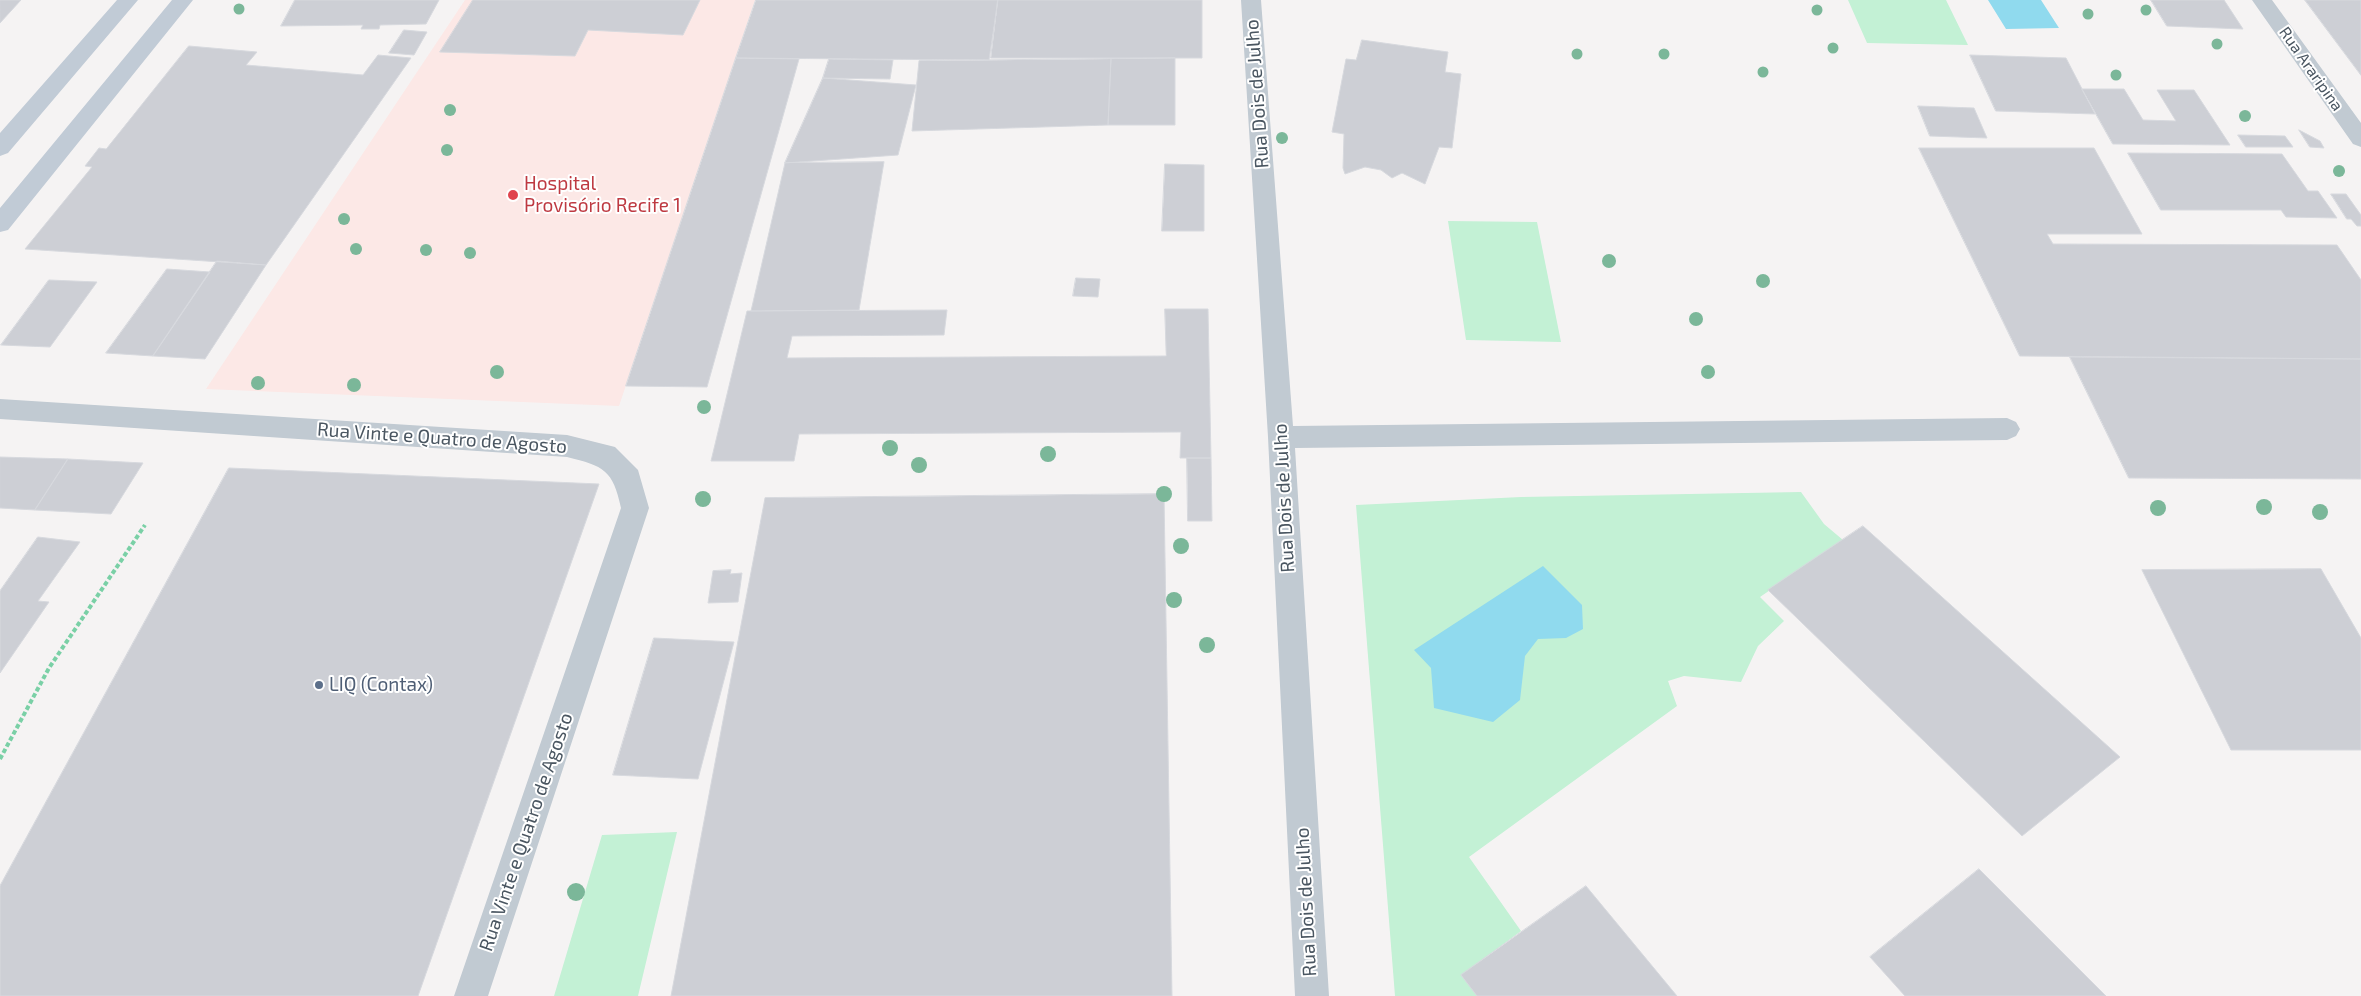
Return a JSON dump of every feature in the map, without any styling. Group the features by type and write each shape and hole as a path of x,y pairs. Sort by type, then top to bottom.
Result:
{"main road":[{"path":"0,148 128,0"},
{"path":"0,224 183,0"}],"street":[{"name":"Rua Dois de Julho","path":"1251,0 1281,437 1312,996"},
{"name":"Rua Araripina","path":"2262,0 2361,139"},
{"name":"Rua Vinte e Quatro de Agosto","path":"0,409 567,446 605,456 628,478 635,508 470,996"},
{"path":"1281,437 2007,430"}],"path":[{"path":"0,759 18,719 65,639 145,525"}],"shaded area":[{"name":"Hospital Provisório Recife 1","path":"465,0 755,0 619,406 206,389"}],"green space":[{"path":"1848,0 1946,0 1968,45 1867,43"},
{"path":"1448,221 1537,222 1561,342 1466,340"},
{"path":"1801,492 1824,524 1843,540 1760,597 1784,621 1758,646 1741,682 1684,676 1668,681 1677,706 1469,857 1521,931 1462,975 1477,996 1395,996 1356,505 1521,497"},
{"path":"677,832 638,996 554,996 602,835"}],"water":[{"path":"1988,0 2041,0 2059,28 2006,29"},
{"path":"1543,566 1582,605 1583,629 1566,638 1538,639 1525,656 1520,700 1493,722 1434,708 1431,668 1414,650"}],"building":[{"path":"0,0 21,0 0,23"},
{"path":"295,0 439,0 426,24 380,25 379,29 361,29 363,25 281,26"},
{"path":"473,0 700,0 683,35 588,30 575,56 440,52"},
{"path":"756,0 998,0 989,60 736,58"},
{"path":"998,0 1202,0 1202,58 991,58"},
{"path":"2151,0 2224,0 2243,29 2167,26"},
{"path":"2305,0 2361,0 2361,75"},
{"path":"404,30 427,32 414,55 389,53"},
{"path":"1362,40 1448,52 1445,72 1461,74 1452,148 1439,147 1425,184 1402,173 1392,178 1381,170 1365,167 1345,174 1343,168 1344,134 1332,132 1346,59 1356,60"},
{"path":"189,46 257,52 246,65 363,75 378,55 411,58 266,265 25,249 92,167 85,166 99,148 106,149"},
{"path":"1970,55 2066,58 2095,114 1996,111"},
{"path":"736,58 799,59 707,387 626,386"},
{"path":"1175,58 1175,125 1108,125 1111,59"},
{"path":"829,59 893,60 890,79 823,78"},
{"path":"1111,59 1108,125 912,131 919,61"},
{"path":"823,78 916,85 898,155 785,163"},
{"path":"2082,89 2124,89 2143,120 2176,121 2157,90 2194,90 2230,145 2113,144"},
{"path":"1918,106 1974,108 1987,138 1930,136"},
{"path":"2299,130 2320,141 2324,148 2310,147"},
{"path":"2238,135 2285,136 2293,147 2246,147"},
{"path":"1919,148 2094,148 2142,234 2047,234 2053,244 2337,245 2361,280 2361,359 2020,356"},
{"path":"2128,153 2282,154 2308,191 2318,191 2337,218 2286,217 2281,210 2161,210"},
{"path":"884,162 859,310 751,311 785,163"},
{"path":"1165,164 1204,165 1204,231 1162,231"},
{"path":"2331,194 2346,194 2361,215 2361,226 2357,226 2351,219 2347,219"},
{"path":"217,261 266,265 205,359 153,356"},
{"path":"167,269 210,272 153,356 106,353"},
{"path":"1076,278 1100,279 1098,297 1073,296"},
{"path":"49,280 97,282 50,347 1,345"},
{"path":"1165,309 1208,309 1211,458 1180,458 1181,432 799,434 794,461 711,461 747,311 947,310 944,335 792,336 787,358 1166,356"},
{"path":"2070,357 2361,359 2361,479 2129,478"},
{"path":"0,457 68,459 35,510 0,508"},
{"path":"1187,458 1211,458 1212,521 1188,521"},
{"path":"68,459 143,463 111,514 35,510"},
{"name":"LIQ (Contax)","path":"229,468 599,484 418,996 0,996 0,886"},
{"path":"1164,494 1172,996 671,996 765,498"},
{"path":"1863,526 2120,757 2022,836 1768,590"},
{"path":"38,537 80,542 38,601 49,602 0,673 0,591"},
{"path":"2321,569 2361,638 2361,750 2231,750 2142,570"},
{"path":"731,570 730,574 742,573 738,602 708,603 713,571"},
{"path":"654,638 734,642 698,779 613,775"},
{"path":"1979,869 2106,996 1905,996 1870,957"},
{"path":"1586,886 1677,996 1477,996 1461,975"}],"place":[{"name":"Hospital Provisório Recife 1","path":"513,195"},
{"name":"LIQ (Contax)","path":"319,685"}]}
